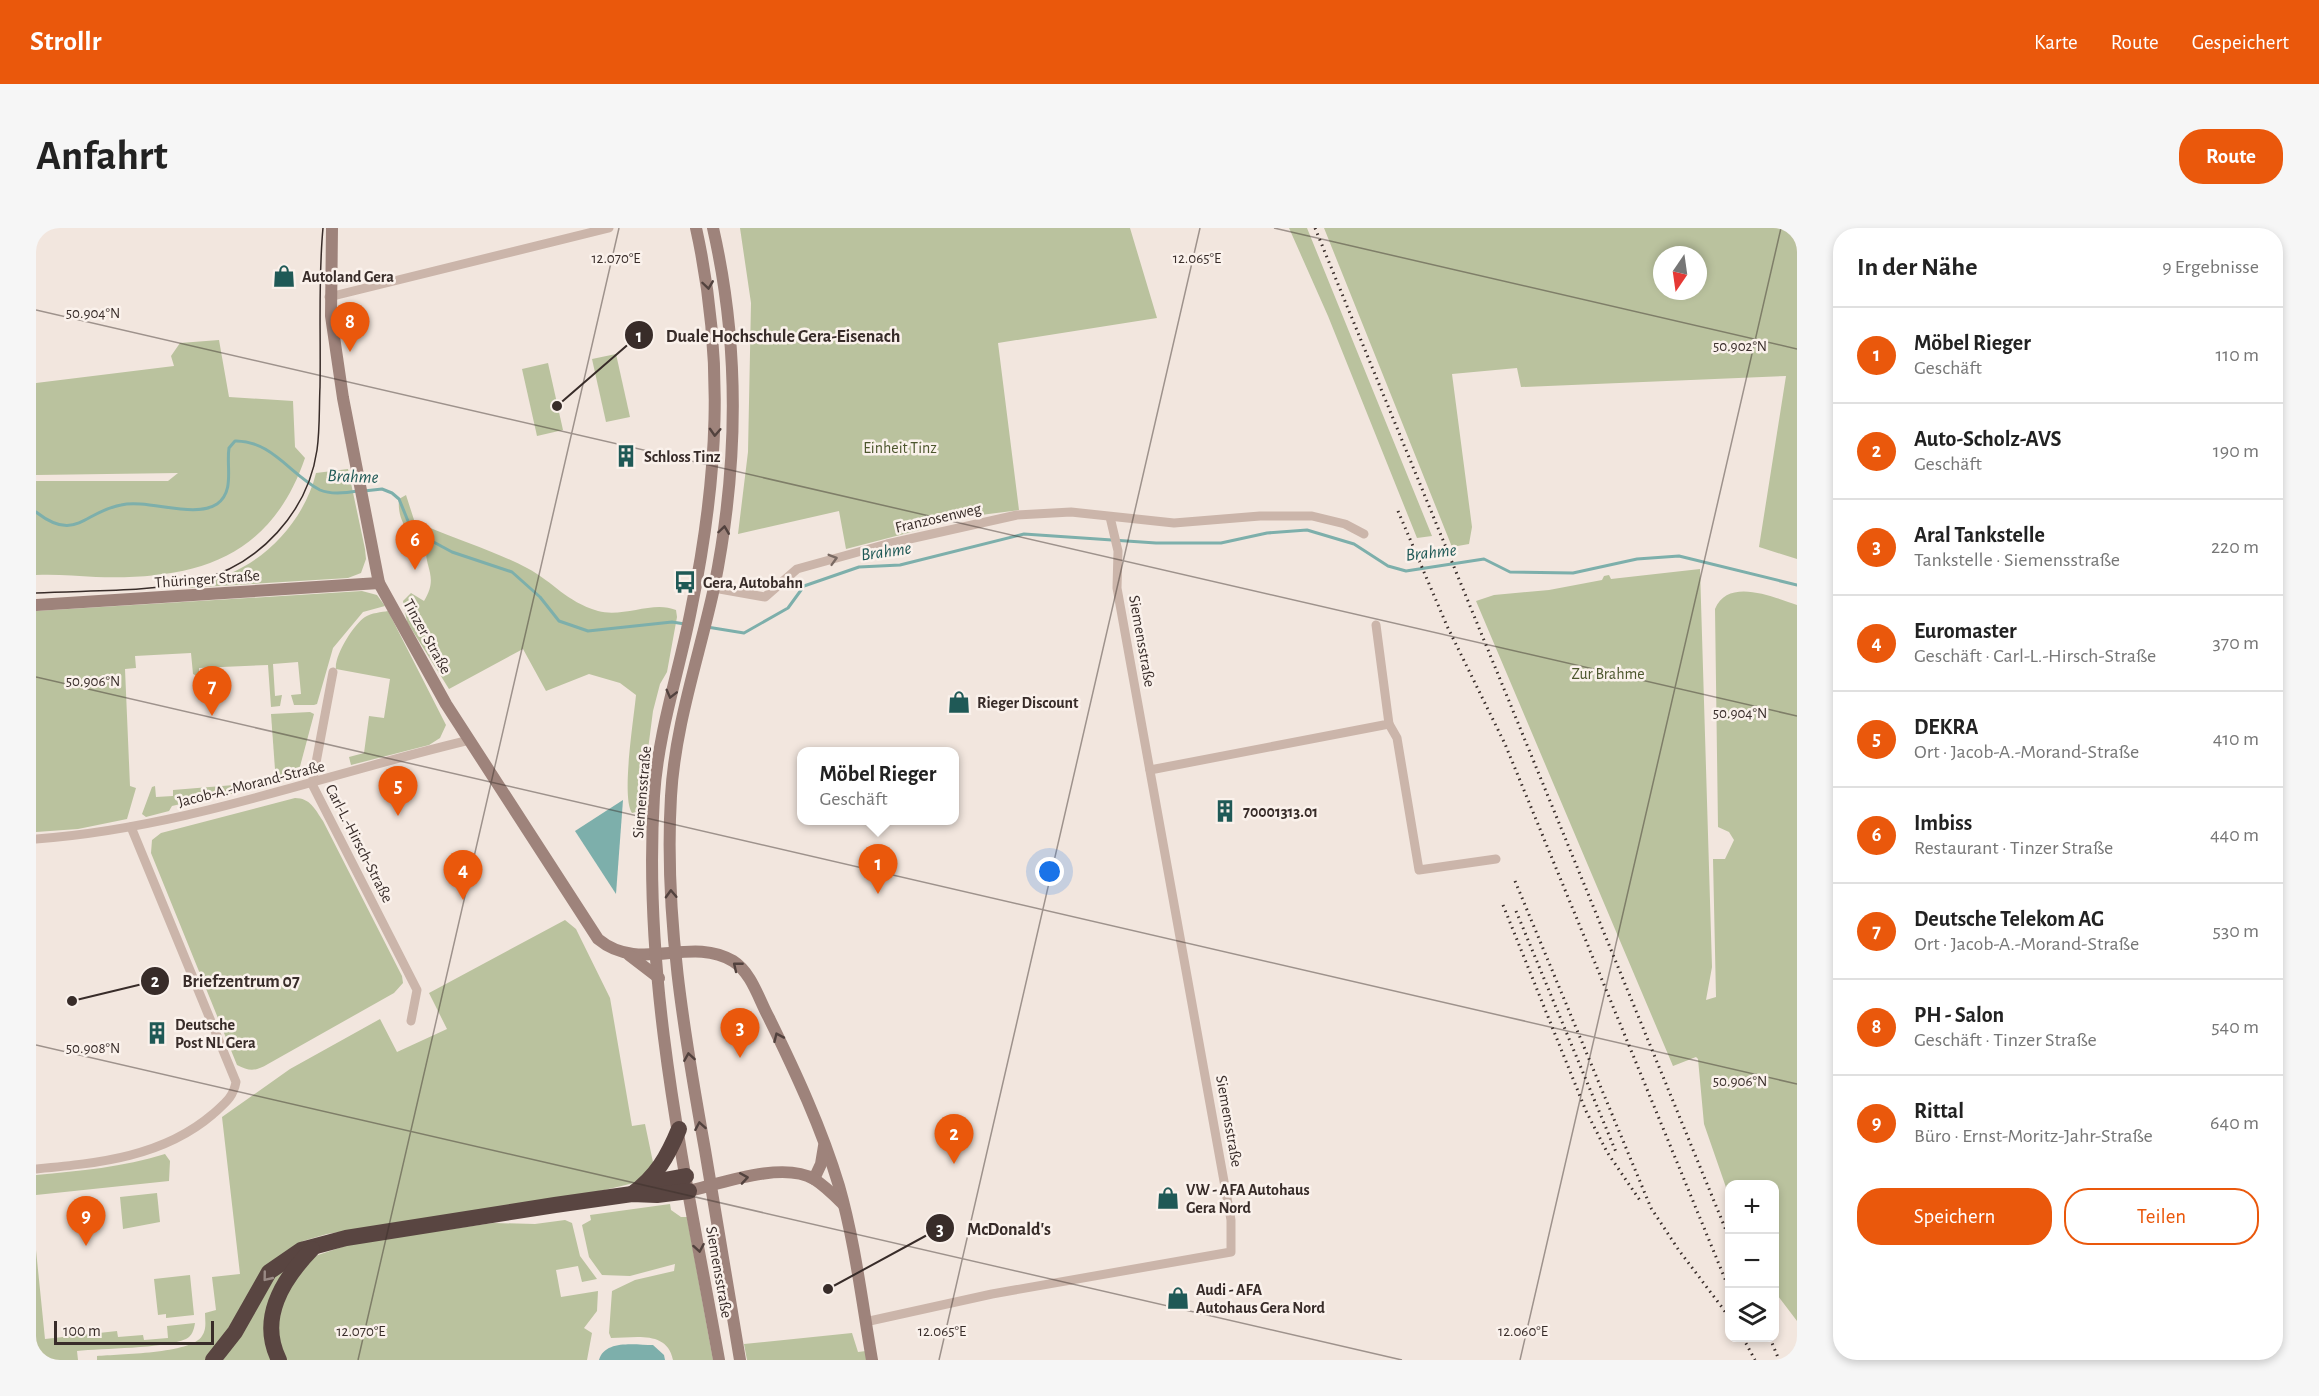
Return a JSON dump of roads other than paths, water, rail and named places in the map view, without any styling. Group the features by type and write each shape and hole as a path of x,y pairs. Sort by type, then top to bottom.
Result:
{"highway":[{"path":"632,1194 648,1183 662,1165 680,1130"},
{"path":"648,1183 688,1183"},
{"path":"213,1360 236,1332 269,1272 292,1254 346,1238 632,1194 657,1195 688,1183"},
{"path":"279,1360 273,1340 274,1307 288,1276 315,1247"}],"main road":[{"name":"Tinzer Straße","path":"332,228 329,297 343,398 379,583 470,740 593,932 610,948 629,955 675,952"},
{"name":"Siemensstraße","path":"696,228 711,305 717,384 709,505 697,584 668,710 654,792 653,900 659,978 680,1130 719,1360"},
{"name":"Siemensstraße","path":"712,228 727,305 733,390 727,506 714,588 683,715 671,794 669,845 675,952 692,1080 740,1360"},
{"name":"Thüringer Straße","path":"36,605 379,583"},
{"path":"697,584 714,588"},
{"path":"675,952 722,957 741,968 747,975 787,1059 835,1172 872,1360"},
{"path":"629,955 659,978"},
{"path":"814,1179 821,1164 824,1146"},
{"path":"688,1183 711,1186 777,1173 799,1174 814,1179 843,1204"}],"street":[{"path":"329,297 609,228"},
{"name":"Franzosenweg","path":"714,588 765,597 797,569 971,523 1024,515 1071,512 1112,521 1174,523 1260,516 1312,516 1345,524 1364,534"},
{"name":"Siemensstraße","path":"865,1322 992,1294 1231,1252 1231,1220 1117,588 1118,551 1112,521"},
{"path":"1376,625 1389,724 1397,738 1419,870 1496,859"},
{"name":"Carl-L.-Hirsch-Straße","path":"333,672 312,784 417,990 411,1021"},
{"path":"1150,770 1389,724"},
{"name":"Jacob-A.-Morand-Straße","path":"36,839 131,828 312,784 470,740"},
{"path":"36,1169 136,1156 180,1137 203,1122 233,1097 236,1082 131,828"}],"water":[{"path":"623,800 616,894 575,831"},
{"path":"653,1345 664,1355 665,1360 599,1360 602,1353 614,1346"}],"waterway":[{"name":"Brahme","path":"36,512 50,521 70,525 121,505 144,504 197,510 208,508 223,499 226,492 229,478 229,448 235,441 248,442 270,452 309,484 324,492 358,491"},
{"name":"Brahme","path":"364,491 382,489 392,493 399,499 410,526 417,533 452,552 512,572 540,597 559,621 588,631 672,622 685,624"},
{"name":"Brahme","path":"707,627 744,633 788,608 804,586 859,567 900,565 1024,534 1156,543 1221,543 1267,533 1307,530 1354,544 1388,566 1406,571 1484,559 1510,572 1573,573 1637,559 1679,556 1797,585"}],"tram line":[{"path":"36,593 139,589 199,580 221,573 260,549 292,514 312,473 318,442 323,228"}],"railway":[{"path":"1315,228 1728,1234"},
{"path":"1398,511 1447,626 1505,744 1729,1288"},
{"path":"1515,881 1651,1208 1678,1249 1725,1311"},
{"path":"1503,905 1586,1111 1607,1152 1641,1202"},
{"path":"1516,911 1616,1152"},
{"path":"1745,1342 1755,1360"},
{"path":"1772,1342 1779,1360"}],"place":[{"name":"Autoland Gera","path":"284,276"},
{"name":"PH - Salon","path":"350,352"},
{"name":"Duale Hochschule Gera-Eisenach","path":"557,406"},
{"name":"Schloss Tinz","path":"626,456"},
{"name":"Imbiss","path":"415,570"},
{"name":"Gera, Autobahn","path":"685,582"},
{"name":"Rieger Discount","path":"959,702"},
{"name":"Deutsche Telekom AG","path":"212,716"},
{"name":"70001313.01","path":"1225,811"},
{"name":"DEKRA","path":"398,816"},
{"name":"Möbel Rieger","path":"878,894"},
{"name":"Euromaster","path":"463,900"},
{"name":"Briefzentrum 07","path":"72,1001"},
{"name":"Deutsche Post NL Gera","path":"157,1033"},
{"name":"Aral Tankstelle","path":"740,1058"},
{"name":"Auto-Scholz-AVS","path":"954,1164"},
{"name":"VW - AFA Autohaus Gera Nord","path":"1168,1198"},
{"name":"Rittal","path":"86,1246"},
{"name":"McDonald's","path":"828,1289"},
{"name":"Audi - AFA Autohaus Gera Nord","path":"1178,1298"}],"park label":[{"name":"Einheit Tinz","path":"900,447"},
{"name":"Zur Brahme","path":"1608,673"}]}
